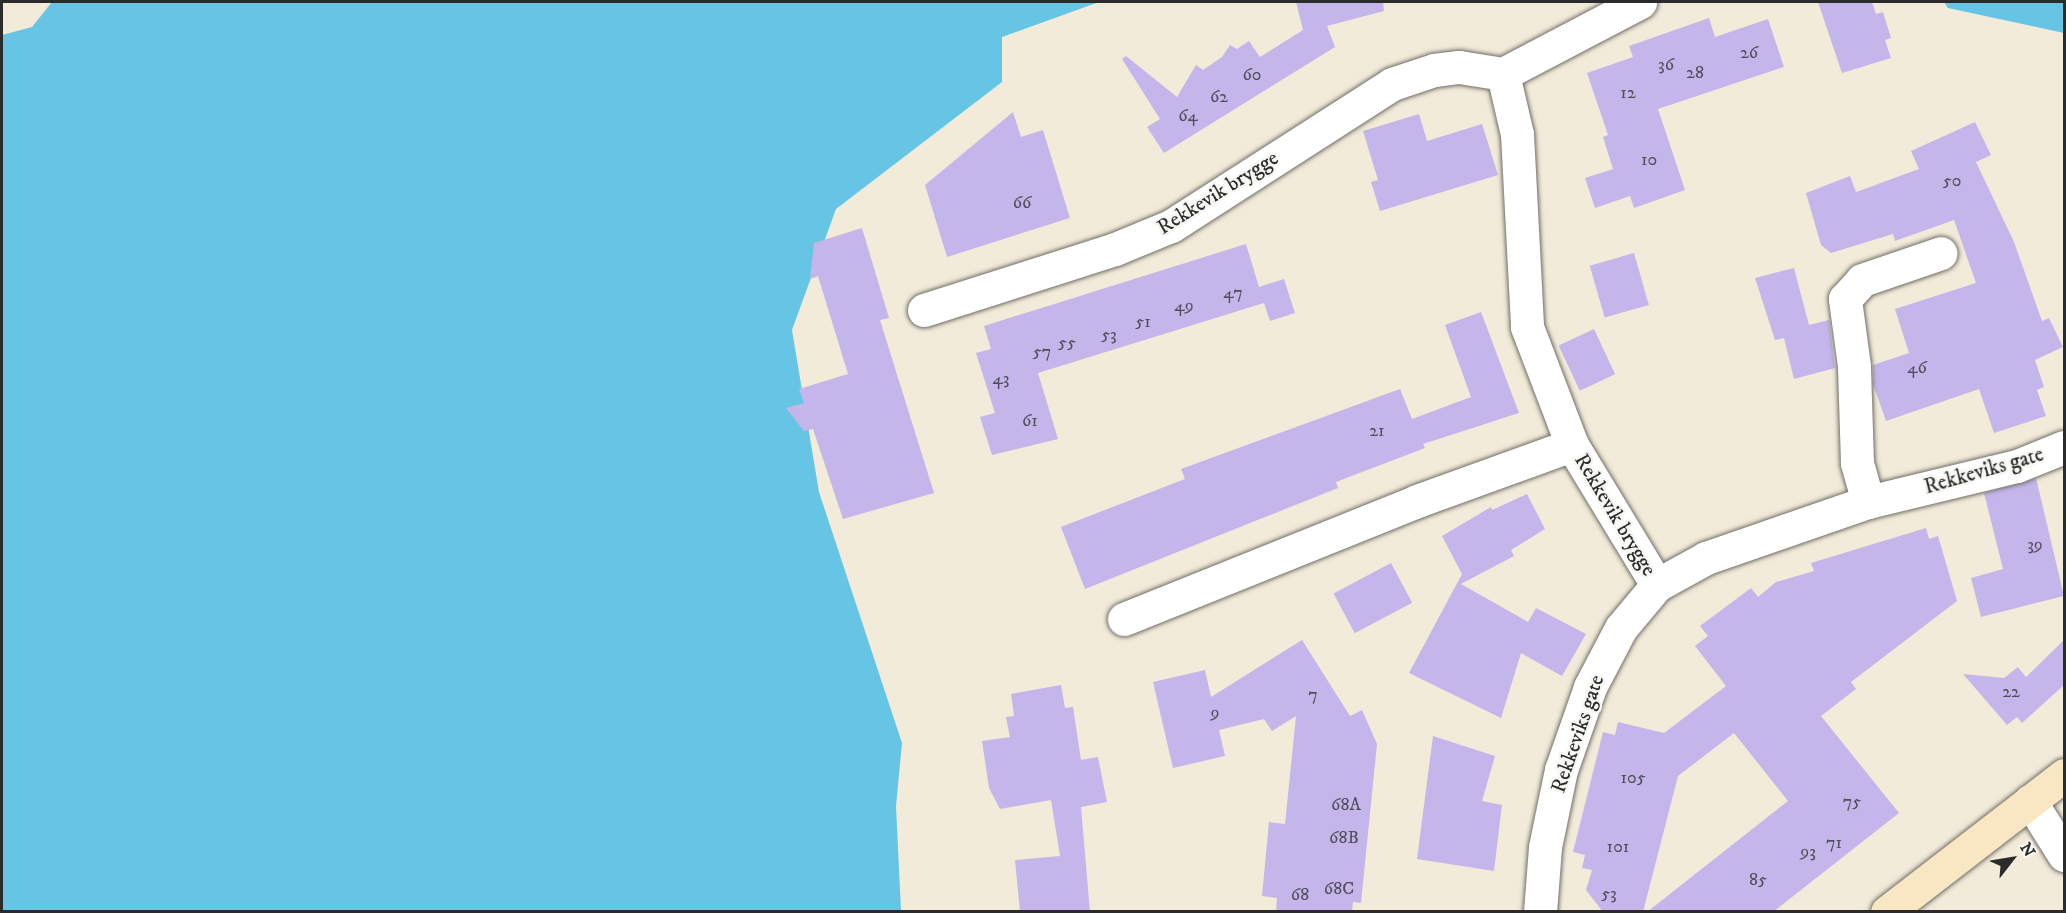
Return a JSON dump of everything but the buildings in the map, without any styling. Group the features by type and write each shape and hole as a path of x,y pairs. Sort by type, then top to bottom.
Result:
{"street":[{"path":"1503,74 1640,2"},
{"name":"Rekkevik brygge","path":"924,310 1115,249 1172,226 1392,84 1434,70 1459,67 1503,74 1517,134 1527,327 1572,445 1657,585"},
{"path":"1868,502 1857,463 1854,366 1845,299 1862,280 1941,253"},
{"name":"Rekkevik brygge","path":"1125,619 1417,501 1572,445"},
{"name":"Rekkeviks gate","path":"1540,912 1545,847 1561,770 1590,687 1621,628 1657,585 1706,558 1868,502 2017,466 2064,447"},
{"path":"1887,912 2064,775"},
{"path":"2030,801 2064,855"}],"water":[{"path":"52,2 1099,2 1002,37 1002,82 836,209 792,330 819,492 902,743 896,806 901,911 2,911 2,35 32,27"},
{"path":"1944,2 2064,2 2064,33 1948,8"}]}
